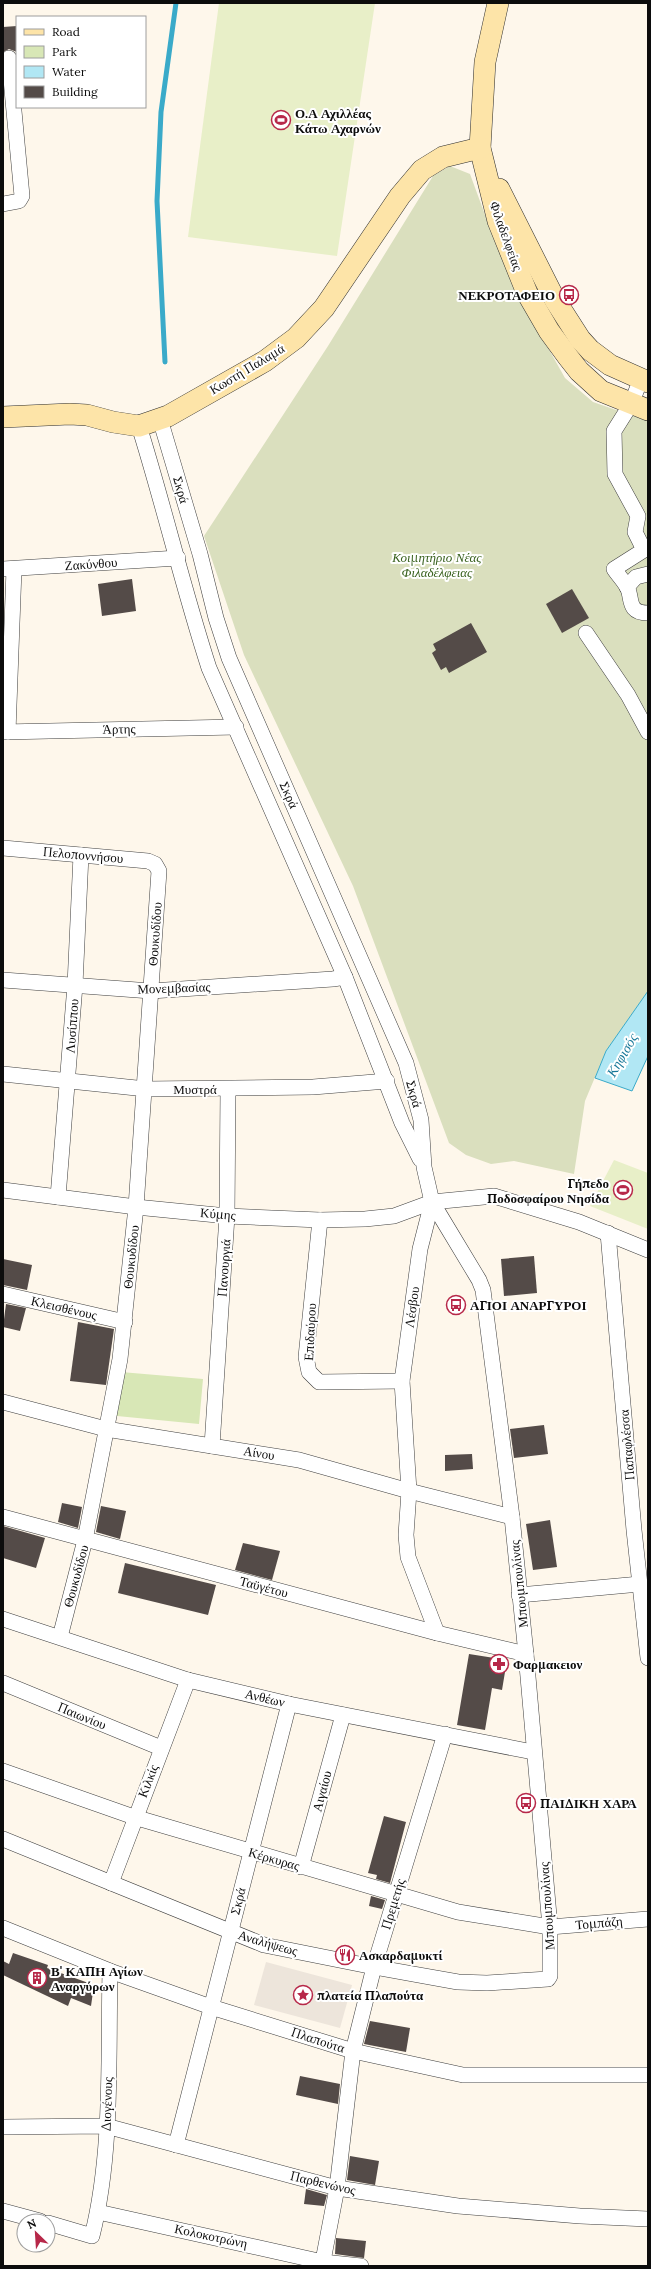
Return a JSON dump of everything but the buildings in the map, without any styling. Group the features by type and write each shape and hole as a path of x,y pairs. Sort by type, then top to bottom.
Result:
{"main road":[{"name":"Φιλαδελφείας","path":"498,3 485,62 480,148 498,221 534,305 549,331 579,371 601,391 640,407"},
{"name":"Φιλαδελφείας","path":"480,148 545,280 574,330 590,350 601,359 619,370 644,381"},
{"name":"Κωστή Παλαμά","path":"3,417 70,414 86,415 113,422 139,426 160,419 281,351 324,308 413,179 432,162 443,157 480,148"}],"street":[{"path":"3,204 19,201 22,196 10,149 10,58"},
{"path":"644,381 640,407 614,431 614,474 643,518 635,532 644,550 614,570 627,587 628,599 633,607 642,613 648,613"},
{"name":"Σκρά","path":"160,419 200,554 216,618 229,658 406,1063 421,1120 424,1167 432,1202"},
{"name":"Σκρά","path":"139,426 178,558 195,626 209,668 345,977 402,1122 424,1167"},
{"name":"Ζακύνθου","path":"8,569 178,558"},
{"path":"6,732 8,569"},
{"path":"627,587 636,577 648,574"},
{"path":"586,633 628,695 648,732"},
{"name":"Άρτης","path":"6,732 236,727"},
{"name":"Πελοποννήσου","path":"3,848 148,861 155,864 159,871"},
{"name":"Λυσίππου","path":"58,1197 75,985 81,856"},
{"name":"Θουκυδίδου","path":"60,1637 85,1540 125,1322 146,1089 159,871"},
{"name":"Μονεμβασίας","path":"3,980 151,990 345,977"},
{"name":"Μυστρά","path":"3,1074 146,1089 313,1087 387,1081"},
{"name":"Πανουργιά","path":"212,1446 227,1216 228,1089"},
{"name":"Κύμης","path":"3,1190 136,1207 227,1216 320,1220 364,1219 394,1216 432,1202"},
{"path":"432,1202 494,1196 608,1232 648,1250"},
{"name":"Λέσβου","path":"432,1202 420,1249 402,1381 409,1491 406,1535 408,1557 437,1633"},
{"name":"Μπουμπουλίνας","path":"432,1202 479,1280 483,1290 512,1517 526,1654 533,1752 550,1927 552,1966 548,1979"},
{"name":"Επιδαύρου","path":"320,1220 306,1356 309,1372 319,1382 402,1381"},
{"name":"Παπαφλέσσα","path":"608,1232 641,1530 640,1584 648,1658"},
{"name":"Κλεισθένους","path":"3,1294 125,1322"},
{"name":"Αίνου","path":"3,1402 106,1429 299,1460 409,1491 512,1517"},
{"name":"Ταϋγέτου","path":"3,1517 437,1633 526,1654"},
{"path":"519,1595 640,1584"},
{"name":"Ανθέων","path":"3,1619 188,1680 288,1704 533,1752"},
{"name":"Κιλκίς","path":"111,1884 134,1817 188,1680"},
{"name":"Παιωνίου","path":"3,1683 161,1748"},
{"name":"Σκρά","path":"176,2145 288,1704"},
{"name":"Αιγαίου","path":"301,1867 343,1715"},
{"name":"Πρεμετής","path":"322,2264 337,2188 353,2052 374,1967 395,1894 445,1734"},
{"name":"Κέρκυρας","path":"3,1771 134,1817 250,1853 458,1912 550,1927"},
{"name":"Αναλήψεως","path":"3,1840 230,1932 272,1947 374,1967 474,1983 548,1979"},
{"name":"Τομπάζη","path":"550,1927 648,1919"},
{"name":"Πλαπούτα","path":"3,1928 110,1972 211,2007 353,2052 463,2075 648,2074"},
{"name":"Διογένους","path":"56,2225 92,2236 98,2212 106,2126 110,1972"},
{"name":"Παρθενώνος","path":"3,2127 106,2126 337,2188 458,2206 580,2216 648,2219"},
{"path":"3,2211 16,2215"},
{"name":"Κολοκοτρώνη","path":"98,2212 322,2264 361,2266"}],"green space":[{"name":"Ο.Α Αχιλλέας Κάτω Αχαρνών","path":"219,3 375,3 337,256 188,237"},
{"name":"Κοιμητήριο Νέας Φιλαδέλφειας","path":"450,166 470,174 495,242 525,307 565,378 593,402 648,421 648,991 606,1051 585,1101 574,1174 514,1161 491,1164 466,1155 449,1143 353,886 244,655 204,536 328,346 433,176"},
{"name":"Γήπεδο Ποδοσφαίρου Νησίδα","path":"614,1160 648,1173 648,1229 590,1206"},
{"path":"121,1372 203,1379 199,1424 117,1416"}],"shaded area":[{"name":"πλατεία Πλαπούτα","path":"266,1962 352,1985 340,2028 254,2005"}],"water":[{"name":"Κηφισός","path":"648,991 648,1056 632,1091 595,1078 606,1051"}],"waterway":[{"path":"165,362 157,201 161,112 176,3"}],"place":[{"name":"Ο.Α Αχιλλέας Κάτω Αχαρνών","path":"281,120"},
{"name":"ΝΕΚΡΟΤΑΦΕΙΟ","path":"569,295"},
{"name":"Γήπεδο Ποδοσφαίρου Νησίδα","path":"623,1190"},
{"name":"ΑΓΙΟΙ ΑΝΑΡΓΥΡΟΙ","path":"456,1305"},
{"name":"Φαρμακειον","path":"499,1664"},
{"name":"ΠΑΙΔΙΚΗ ΧΑΡΑ","path":"526,1803"},
{"name":"Ασκαρδαμυκτί","path":"345,1955"},
{"name":"Β' ΚΑΠΗ Αγίων Αναργύρων","path":"37,1978"},
{"name":"πλατεία Πλαπούτα","path":"303,1995"}]}
